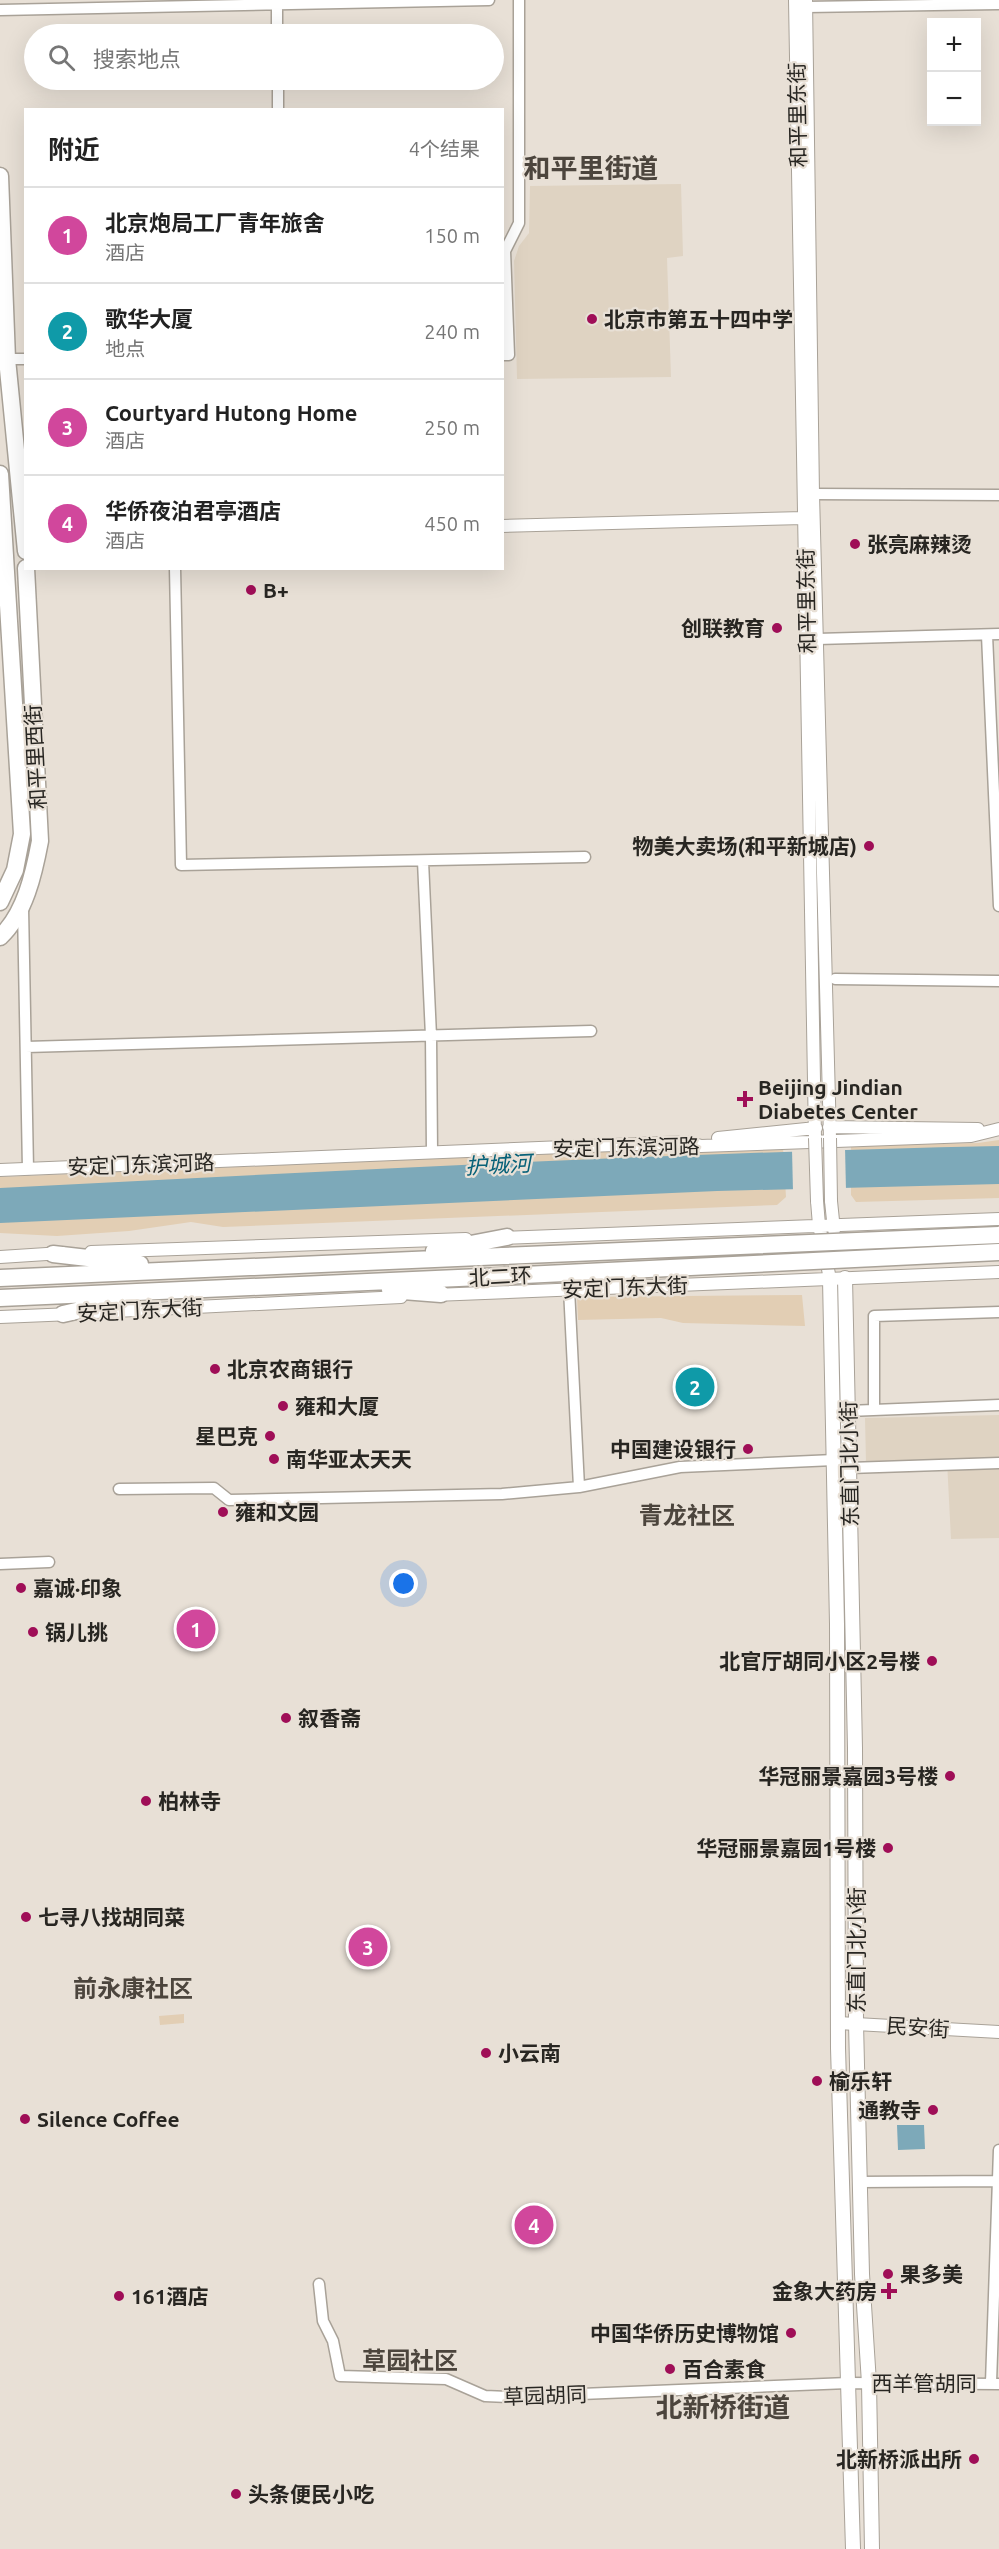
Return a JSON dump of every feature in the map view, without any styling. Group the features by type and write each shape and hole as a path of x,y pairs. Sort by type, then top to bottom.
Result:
{"main road":[{"path":"0,176 7,359 24,532"},
{"name":"和平里西街","path":"0,474 22,834 15,870 0,903"},
{"name":"和平里西街","path":"0,937 7,930 23,900 34,871 40,841 26,570"},
{"name":"北二环","path":"0,1278 999,1235"},
{"path":"372,1263 507,1238"},
{"name":"北二环","path":"0,1298 999,1252"},
{"path":"53,1254 189,1269"},
{"name":"东直门北小街","path":"845,1278 852,1624 856,2023 862,2274 869,2384 872,2549"},
{"name":"东直门北小街","path":"830,1279 837,1624 838,2023 853,2549"},
{"path":"326,1284 441,1294"},
{"path":"63,1314 163,1291"}],"street":[{"path":"0,10 489,0"},
{"path":"504,355 509,355 505,251 519,223 519,0"},
{"path":"801,2 999,4"},
{"name":"和平里东街","path":"801,2 831,1201 833,1224 845,1278"},
{"name":"和平里东街","path":"801,2 804,518 817,1201 819,1225 830,1279"},
{"path":"277,5 277,24"},
{"path":"278,90 278,108"},
{"path":"7,359 24,359"},
{"path":"504,526 804,518 813,494 999,495"},
{"path":"3,543 24,542"},
{"path":"175,570 181,865 585,857"},
{"path":"987,634 999,906"},
{"path":"817,639 999,634"},
{"path":"423,861 432,1152"},
{"path":"23,900 28,1169"},
{"path":"835,979 999,981"},
{"path":"26,1047 591,1031"},
{"path":"830,1132 997,1129"},
{"name":"安定门东滨河路","path":"0,1170 687,1142 701,1146 971,1136 997,1129"},
{"path":"687,1142 816,1133"},
{"path":"0,1257 999,1219"},
{"path":"866,1223 868,1277"},
{"path":"748,1228 750,1282"},
{"path":"621,1233 624,1287"},
{"name":"安定门东大街","path":"0,1317 441,1294 999,1272"},
{"path":"569,1289 579,1487"},
{"path":"874,1410 874,1316 999,1312"},
{"path":"848,1411 999,1405"},
{"path":"119,1490 214,1488 228,1500 502,1494 579,1487 680,1467 834,1460"},
{"path":"849,1468 999,1463"},
{"path":"0,1564 49,1562"},
{"path":"837,1624 852,1624"},
{"name":"民安街","path":"838,2023 999,2032"},
{"path":"995,2384 999,2150"},
{"path":"860,2182 998,2181"},
{"name":"草园胡同","path":"319,2284 323,2321 333,2341 340,2376 446,2379 485,2396 508,2397 849,2383"},
{"name":"西羊管胡同","path":"849,2383 995,2384"}],"shaded area":[{"name":"北京市第五十四中学","path":"681,184 683,256 667,258 671,377 517,379 514,261 519,246 529,233 530,186"},
{"path":"999,1140 999,1198 856,1202 851,1195 851,1146 978,1143"},
{"path":"783,1148 786,1197 777,1205 223,1227 191,1222 129,1231 57,1236 0,1233 0,1177 619,1151"},
{"path":"802,1295 805,1326 683,1323 661,1318 578,1320 577,1297"},
{"path":"999,1415 999,1538 951,1539 947,1461 866,1463 865,1418"},
{"path":"184,2014 184,2023 160,2025 159,2016"}],"water":[{"name":"护城河","path":"999,1146 999,1184 717,1191 0,1223 0,1188 624,1158"},
{"path":"897,2125 924,2125 925,2149 898,2150"}],"pier":[{"path":"845,1147 846,1191 793,1192 792,1149"}],"place":[{"name":"北京市第五十四中学","path":"592,319"},
{"name":"张亮麻辣烫","path":"855,544"},
{"name":"B+","path":"251,590"},
{"name":"创联教育","path":"777,628"},
{"name":"物美大卖场(和平新城店)","path":"869,846"},
{"name":"Beijing Jindian Diabetes Center","path":"745,1099"},
{"name":"北京农商银行","path":"215,1369"},
{"name":"歌华大厦","path":"695,1387"},
{"name":"雍和大厦","path":"283,1406"},
{"name":"星巴克","path":"270,1436"},
{"name":"中国建设银行","path":"748,1449"},
{"name":"南华亚太天天","path":"274,1459"},
{"name":"雍和文园","path":"223,1512"},
{"name":"嘉诚·印象","path":"21,1588"},
{"name":"北京炮局工厂青年旅舍","path":"196,1629"},
{"name":"锅儿挑","path":"33,1632"},
{"name":"北官厅胡同小区2号楼","path":"932,1661"},
{"name":"叙香斋","path":"286,1718"},
{"name":"华冠丽景嘉园3号楼","path":"950,1776"},
{"name":"柏林寺","path":"146,1801"},
{"name":"华冠丽景嘉园1号楼","path":"888,1848"},
{"name":"七寻八找胡同菜","path":"26,1917"},
{"name":"Courtyard Hutong Home","path":"368,1947"},
{"name":"小云南","path":"486,2053"},
{"name":"榆乐轩","path":"817,2081"},
{"name":"通教寺","path":"933,2110"},
{"name":"Silence Coffee","path":"25,2119"},
{"name":"华侨夜泊君亭酒店","path":"534,2225"},
{"name":"果多美","path":"888,2274"},
{"name":"金象大药房","path":"889,2291"},
{"name":"161酒店","path":"119,2296"},
{"name":"中国华侨历史博物馆","path":"791,2333"},
{"name":"百合素食","path":"670,2369"},
{"name":"北新桥派出所","path":"974,2459"},
{"name":"头条便民小吃","path":"236,2494"}],"district":[{"name":"和平里街道","path":"591,168"},
{"name":"青龙社区","path":"687,1515"},
{"name":"前永康社区","path":"133,1988"},
{"name":"草园社区","path":"410,2360"},
{"name":"北新桥街道","path":"723,2407"}]}
